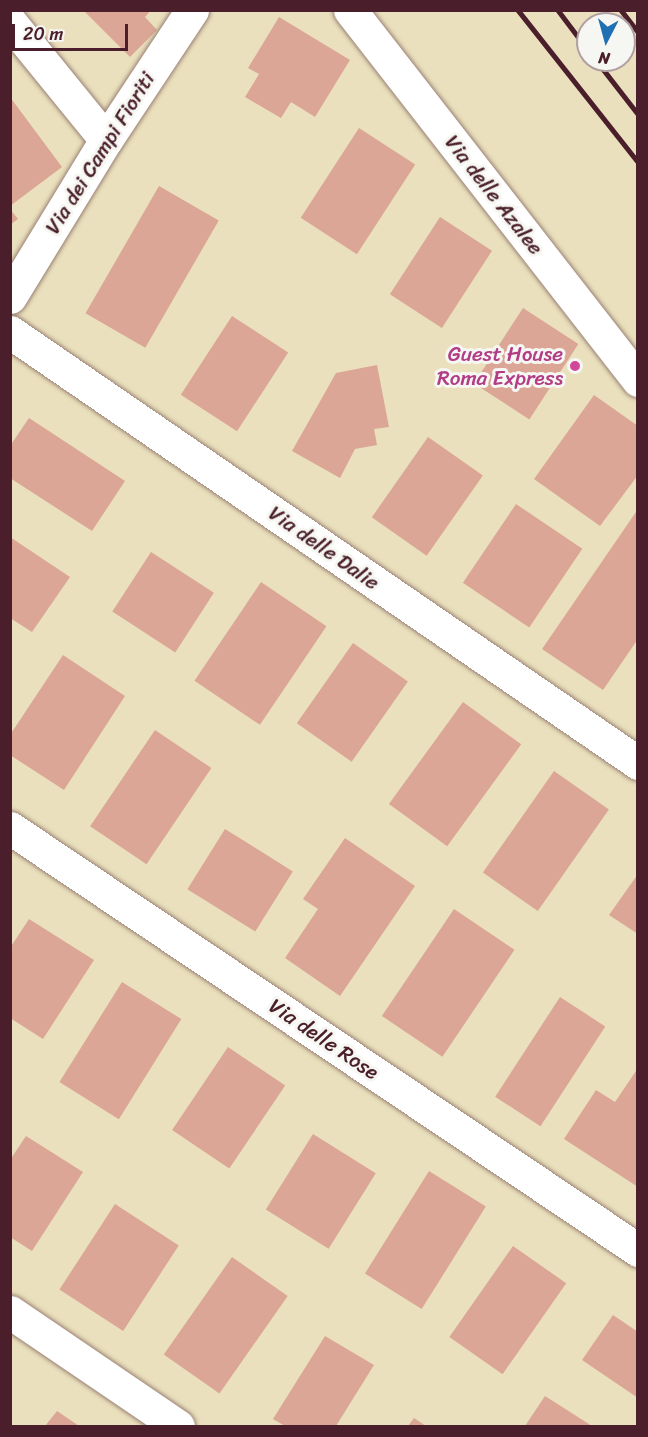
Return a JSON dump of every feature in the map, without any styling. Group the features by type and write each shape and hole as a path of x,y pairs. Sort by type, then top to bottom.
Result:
{"street":[{"name":"Via dei Campi Fioriti","path":"10,297 106,140 192,10"},
{"name":"Via delle Azalee","path":"350,10 638,380"},
{"path":"10,22 106,140"},
{"name":"Via delle Dalie","path":"10,332 638,763"},
{"name":"Via delle Rose","path":"10,828 638,1250"},
{"path":"10,1312 178,1426"}],"building":[{"path":"83,10 151,10 145,17 157,30 130,57"},
{"path":"279,17 350,60 315,117 291,102 281,118 245,97 259,74 248,68"},
{"path":"10,97 62,167 10,206"},
{"path":"359,128 415,164 357,254 301,218"},
{"path":"159,186 219,220 145,348 86,313"},
{"path":"10,209 18,219 10,225"},
{"path":"440,217 492,251 442,328 390,294"},
{"path":"523,308 578,344 529,419 474,383"},
{"path":"232,316 288,352 237,431 181,395"},
{"path":"377,365 389,427 374,429 377,445 355,449 340,478 292,451 336,373"},
{"path":"594,395 638,426 638,475 600,526 534,479"},
{"path":"29,418 125,481 92,531 10,478 10,446"},
{"path":"428,437 483,475 427,556 372,517"},
{"path":"516,504 582,549 529,627 463,583"},
{"path":"638,509 638,639 603,690 542,649"},
{"path":"10,537 70,577 32,632 10,618"},
{"path":"151,552 214,593 175,652 112,612"},
{"path":"261,582 326,626 260,725 194,681"},
{"path":"353,643 408,681 352,762 297,723"},
{"path":"63,655 125,696 64,790 10,755 10,735"},
{"path":"463,702 521,744 447,846 389,804"},
{"path":"155,730 211,768 147,864 90,826"},
{"path":"554,771 609,809 538,911 483,873"},
{"path":"225,829 293,871 255,932 187,889"},
{"path":"345,838 415,886 340,996 285,958 318,909 303,899"},
{"path":"638,874 638,934 609,915"},
{"path":"454,909 515,950 442,1057 382,1016"},
{"path":"29,919 94,960 43,1039 10,1018 10,948"},
{"path":"122,982 181,1019 119,1119 59,1082"},
{"path":"560,997 605,1026 540,1126 495,1097"},
{"path":"228,1047 285,1086 229,1168 172,1130"},
{"path":"638,1068 638,1187 564,1139 596,1090 615,1102"},
{"path":"313,1134 376,1173 329,1249 266,1209"},
{"path":"26,1136 83,1172 32,1251 10,1237 10,1160"},
{"path":"429,1171 486,1207 422,1309 365,1274"},
{"path":"115,1204 179,1245 123,1331 59,1290"},
{"path":"513,1246 566,1283 503,1374 449,1337"},
{"path":"232,1257 288,1296 219,1393 164,1354"},
{"path":"613,1315 638,1332 638,1398 582,1360"},
{"path":"325,1336 374,1365 336,1426 285,1426 273,1419"},
{"path":"545,1396 592,1426 525,1426"},
{"path":"57,1411 79,1426 45,1426"},
{"path":"414,1418 426,1426 408,1426"}],"railway":[{"path":"518,10 638,162"},
{"path":"558,10 576,34"},
{"path":"621,10 638,32"},
{"path":"605,72 638,114"}],"place":[{"name":"Guest House Roma Express","path":"575,366"}]}
